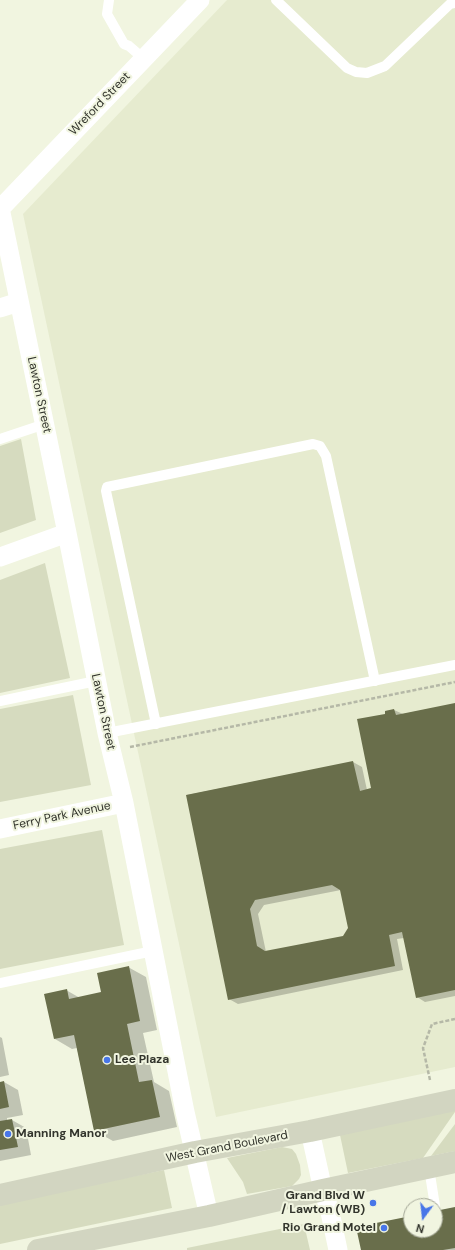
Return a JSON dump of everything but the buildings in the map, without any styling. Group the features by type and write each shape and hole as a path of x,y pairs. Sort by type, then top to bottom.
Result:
{"main road":[{"name":"West Grand Boulevard","path":"0,1195 195,1152 310,1131 455,1100"},
{"path":"38,1250 209,1216 455,1162"}],"street":[{"name":"Wreford Street","path":"0,209 200,0"},
{"name":"Lawton Street","path":"0,209 45,424 96,681 124,803 185,1112 209,1216"},
{"path":"0,308 19,302"},
{"path":"0,557 67,533"},
{"name":"Ferry Park Avenue","path":"0,829 124,803"},
{"path":"310,1131 338,1250"}],"lane":[{"path":"109,0 107,14 124,44 129,46 144,59"},
{"path":"276,0 347,68 356,72 368,73 385,66 451,2"},
{"path":"0,439 45,424"},
{"path":"156,724 106,491 107,487 149,477 313,444 320,446 326,456 375,681"},
{"path":"107,733 455,665"},
{"path":"0,701 96,681"},
{"path":"0,983 153,951"},
{"path":"429,1168 433,1198"}],"path":[{"path":"130,747 455,682"},
{"path":"430,1080 423,1048 432,1024 455,1019"}],"shaded area":[{"path":"227,0 455,0 455,1067 216,1117 23,214"},
{"path":"21,439 36,520 0,533 0,446"},
{"path":"45,563 70,678 0,693 0,580"},
{"path":"73,695 91,785 0,802 0,709"},
{"path":"102,830 124,945 0,969 0,849"},
{"path":"455,1109 455,1112 423,1158 348,1173 340,1135"},
{"path":"455,1124 455,1151 431,1156"},
{"path":"282,1147 292,1149 296,1154 300,1165 301,1175 299,1179 292,1186 247,1194 243,1182 227,1158"},
{"path":"164,1170 172,1208 0,1244 0,1204"},
{"path":"304,1224 310,1250 187,1250 187,1248"}],"place":[{"name":"Lee Plaza","path":"107,1060"},
{"name":"Manning Manor","path":"8,1134"},
{"name":"Grand Blvd W / Lawton (WB)","path":"373,1203"},
{"name":"Rio Grand Motel","path":"384,1228"}]}
